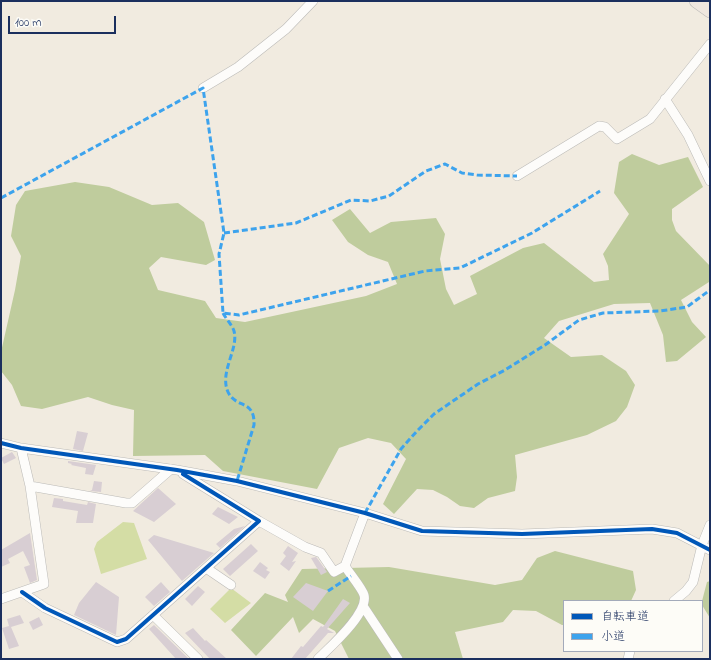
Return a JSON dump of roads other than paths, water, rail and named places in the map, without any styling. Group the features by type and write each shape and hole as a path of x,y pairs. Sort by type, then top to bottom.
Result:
{"highway":[{"path":"696,1 710,12"}],"street":[{"path":"203,88 238,67 280,34 313,1"},
{"path":"517,176 599,126 604,127 617,139 650,119 710,44"},
{"path":"665,99 688,135 710,181"},
{"path":"1,443 21,448 174,469 237,481 365,513 422,531 522,534 652,529 677,533 710,550"},
{"path":"1,599 44,584 30,486 21,448"},
{"path":"30,486 132,503 174,469"},
{"path":"174,469 259,521 305,547 321,553 334,572 345,566 365,513"},
{"path":"22,592 45,608 117,642 126,639 153,616 259,521"},
{"path":"675,600 686,591 693,582 702,545 710,525"},
{"path":"318,659 350,626 363,606 364,594 345,566"},
{"path":"206,568 231,585"},
{"path":"363,606 398,659"},
{"path":"153,616 198,659"}]}
